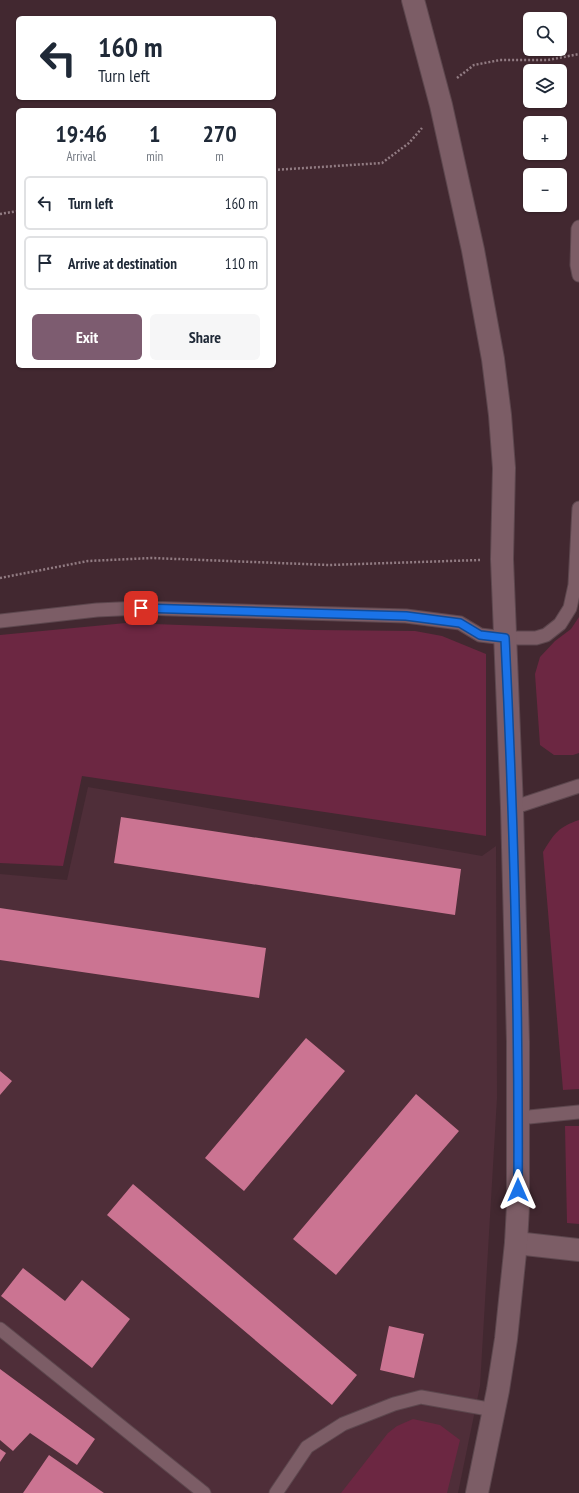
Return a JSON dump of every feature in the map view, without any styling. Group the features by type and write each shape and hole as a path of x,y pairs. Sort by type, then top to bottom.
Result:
{"main road":[{"path":"413,0 441,105 474,250 493,359 500,415 504,468 502,559 512,808 518,1026 518,1206 516,1243 506,1338 494,1410 477,1493"},
{"path":"516,1243 579,1250"}],"lane":[{"path":"579,227 577,265 579,275"},
{"path":"0,621 97,610 141,608 406,616 460,623 480,635 505,638 536,638 546,635 560,624 570,608 575,585 579,508"},
{"path":"512,808 579,786"},
{"path":"518,1118 579,1112"},
{"path":"0,1328 204,1493"},
{"path":"276,1493 307,1447 343,1424 394,1404 421,1397 494,1410"}],"path":[{"path":"276,170 382,163 409,143 441,105 446,85 474,65 500,60 548,60 579,54"},
{"path":"0,214 16,211"},
{"path":"0,578 88,561 152,558 329,565 502,559"}],"shaded area":[{"path":"579,617 579,753 573,755 554,755 540,745 535,674 540,657 555,641 571,629"},
{"path":"126,623 313,630 415,631 442,636 486,654 486,836 82,776 63,866 0,863 0,635"},
{"path":"88,787 482,856 496,846 497,1098 480,1386 458,1493 0,1493 0,874 67,880"},
{"path":"579,820 579,1089 563,1090 543,852 550,840 561,828"},
{"path":"565,1126 579,1126 579,1224 567,1223"},
{"path":"413,1419 440,1425 460,1440 447,1493 341,1493 388,1433 397,1426"}],"building":[{"path":"121,817 461,869 455,915 114,863"},
{"path":"0,908 266,948 259,998 0,960"},
{"path":"306,1038 345,1071 244,1191 205,1158"},
{"path":"0,1071 12,1081 0,1095"},
{"path":"416,1094 459,1131 336,1275 293,1239"},
{"path":"133,1184 357,1375 332,1405 107,1215"},
{"path":"23,1268 65,1301 82,1280 130,1319 92,1368 1,1296"},
{"path":"389,1326 424,1334 414,1378 380,1370"},
{"path":"0,1369 95,1439 77,1465 30,1433 13,1451 0,1440"},
{"path":"0,1449 6,1453 0,1462"},
{"path":"49,1455 104,1493 23,1493"}],"route":[{"path":"141,608 406,616 460,623 480,635 505,638 512,808 518,1026 518,1190"}]}
